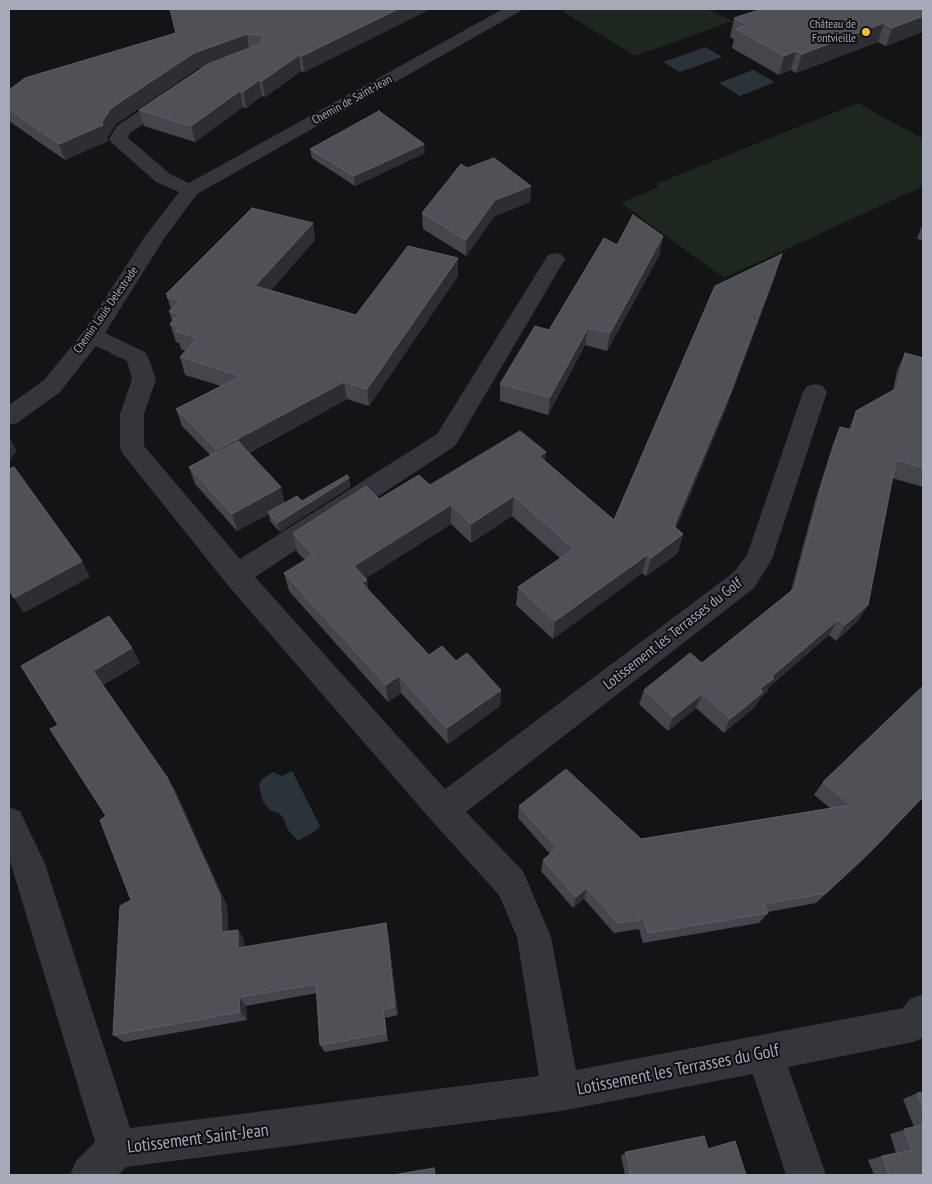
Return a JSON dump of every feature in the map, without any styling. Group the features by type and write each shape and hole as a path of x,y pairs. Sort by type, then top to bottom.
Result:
{"street":[{"name":"Chemin de Saint-Jean","path":"190,190 514,9"},
{"path":"189,85 123,130 118,140 163,178 190,190"},
{"name":"Chemin Louis Delestrade","path":"9,417 52,386 92,336 156,235 190,190"},
{"path":"236,575 446,440 555,259"},
{"name":"Lotissement les Terrasses du Golf","path":"92,336 137,356 144,378 132,414 132,448 236,575 443,810 511,883 534,936 561,1092 913,1024 923,1012"},
{"name":"Lotissement les Terrasses du Golf","path":"443,810 744,580 759,558 815,392"},
{"name":"Lotissement Saint-Jean","path":"9,822 28,864 117,1149 561,1092"},
{"path":"765,1053 806,1175"},
{"path":"90,1175 117,1149"}],"shaded area":[{"path":"570,9 707,9 733,21 635,56 562,11"},
{"path":"706,47 722,57 680,72 663,62"},
{"path":"753,70 775,82 740,96 719,83"},
{"path":"858,103 923,139 923,186 724,278 621,203 659,187 656,184"},
{"path":"292,771 320,826 314,832 298,841 288,830 280,814 270,810 263,802 259,786 261,780 273,772 282,776"}],"building":[{"path":"170,9 398,9 302,56 299,55 262,81 259,80 243,92 240,91 191,126 139,110 208,64 260,44 263,40 261,35 247,34 194,53 111,108 102,122 103,125 59,144 9,109 9,90 25,78 176,33"},
{"path":"762,9 923,9 923,16 892,28 884,23 802,54 796,51 784,56 736,29 747,25 734,18"},
{"path":"379,111 424,144 354,176 310,149"},
{"path":"494,158 531,186 495,200 466,240 422,213 461,164 467,168"},
{"path":"252,208 313,223 255,286 356,315 408,246 458,258 367,389 344,382 217,450 176,409 241,376 180,357 197,338 175,331 179,327 170,324 179,314 169,311 180,301 167,297 169,295 166,294"},
{"path":"633,215 663,236 610,333 588,328 550,397 500,384 535,326 549,330 604,238 617,245"},
{"path":"782,254 731,391 674,526 683,534 651,558 647,555 555,621 518,587 574,549 514,496 471,524 451,505 354,566 367,580 362,583 429,655 442,646 456,661 467,653 501,690 447,728 399,676 386,685 284,573 313,555 293,533 366,486 379,499 419,475 430,485 520,431 546,452 539,456 614,520 715,286"},
{"path":"905,353 923,358 923,468 896,460 868,605 845,625 838,620 772,676 774,678 760,689 763,692 730,719 702,694 673,717 644,690 690,653 702,663 795,588 823,481 840,427 852,430 856,411 897,388"},
{"path":"238,441 281,487 232,514 189,467"},
{"path":"14,467 82,561 14,598 9,590 9,469"},
{"path":"347,475 349,478 277,523 268,512 297,496 302,501"},
{"path":"109,616 132,648 93,671 167,777 220,895 222,932 238,930 238,948 386,923 395,1007 383,1009 386,1033 320,1045 316,984 239,997 240,1012 113,1035 120,906 131,900 100,820 106,816 50,729 58,725 21,666"},
{"path":"923,686 923,797 874,848 826,893 764,904 768,913 648,933 644,919 618,923 587,888 576,897 543,860 557,848 519,806 566,769 641,839 851,805 823,782"},
{"path":"923,1092 923,1108 917,1093"},
{"path":"923,1125 923,1175 889,1175 882,1156 912,1150 904,1129"},
{"path":"704,1136 708,1149 735,1141 746,1175 631,1175 626,1152"},
{"path":"434,1168 435,1175 393,1175"}],"place":[{"name":"Château de Fontvieille","path":"866,32"}]}
